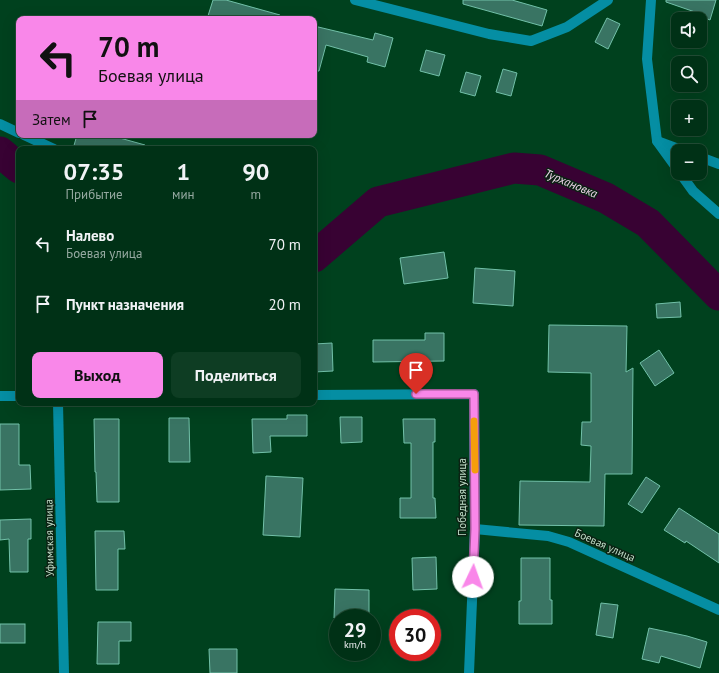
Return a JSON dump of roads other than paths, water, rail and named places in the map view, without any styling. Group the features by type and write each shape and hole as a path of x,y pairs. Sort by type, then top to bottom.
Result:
{"street":[{"path":"355,0 489,34 532,41 567,27 608,0"},
{"path":"651,0 647,59 657,142 671,161"},
{"path":"0,124 16,132"},
{"path":"30,138 48,146"},
{"path":"657,142 671,147"},
{"path":"707,160 719,164"},
{"path":"685,180 693,190 719,214"},
{"name":"Победная улица","path":"317,395 474,394 475,529 469,673"},
{"path":"0,396 16,396"},
{"name":"Уфимская улица","path":"58,406 64,673"},
{"name":"Боевая улица","path":"475,529 548,536 569,542 719,610"}],"waterway":[{"name":"Турхановка","path":"0,152 16,165"},
{"name":"Турхановка","path":"317,254 378,202 514,168 540,170 606,198 648,223 719,295"}]}
